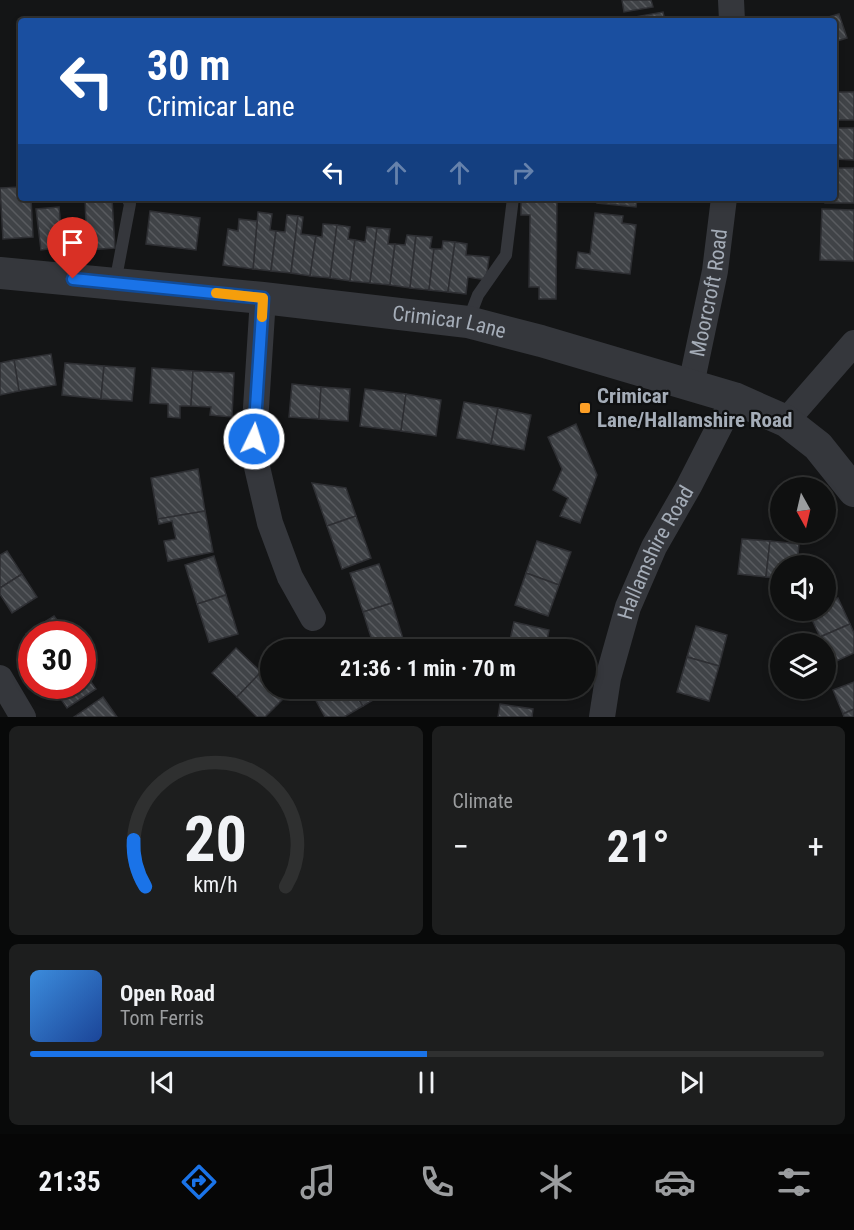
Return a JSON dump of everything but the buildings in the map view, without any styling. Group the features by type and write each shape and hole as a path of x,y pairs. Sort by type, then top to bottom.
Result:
{"street":[{"path":"731,0 732,18"},
{"name":"Moorcroft Road","path":"691,385 715,271 724,201"},
{"name":"Crimicar Lane","path":"0,273 115,282 468,322 541,340 734,398 786,421 818,446 854,491"},
{"path":"263,298 254,439 257,467 274,534 290,577 313,618"},
{"path":"786,421 854,343"},
{"name":"Hallamshire Road","path":"603,717 608,678 628,607 654,547 689,486 734,398"},
{"path":"0,678 23,717"}],"lane":[{"path":"115,282 129,204 128,201"},
{"path":"468,322 478,295 506,255 513,201"}],"slow traffic":[{"path":"216,293 263,298 262,317"}],"place":[{"name":"Crimicar Lane/Hallamshire Road","path":"585,408"}],"route":[{"path":"73,279 263,298 254,439"}]}
